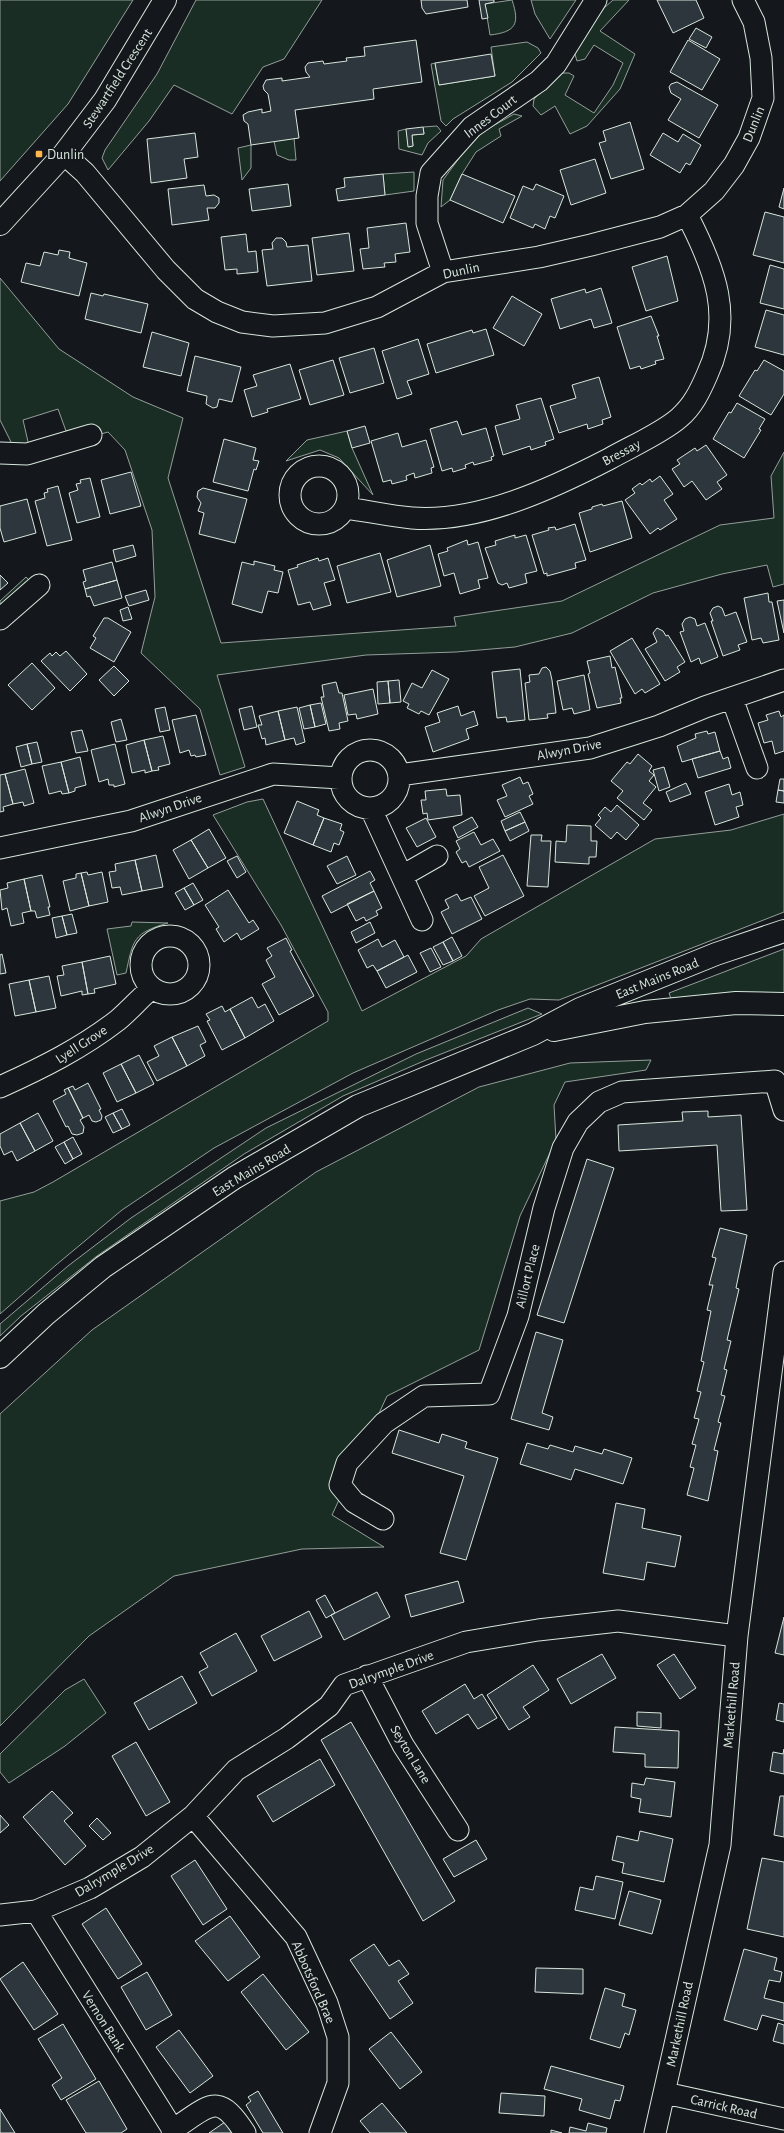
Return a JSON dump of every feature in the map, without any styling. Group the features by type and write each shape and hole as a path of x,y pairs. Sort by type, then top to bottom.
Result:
{"main road":[{"name":"Stewartfield Crescent","path":"0,224 64,154 105,100 165,0"},
{"name":"East Mains Road","path":"0,1357 46,1314 103,1267 234,1178 358,1106 533,1034 580,1009 716,954 784,930"},
{"name":"East Mains Road","path":"533,1034 645,1012 736,1003 784,1004"}],"street":[{"name":"Innes Court","path":"443,272 427,223 426,196 431,173 472,127 539,81 556,64 596,0"},
{"name":"Dunlin","path":"64,154 85,173 166,270 195,298 217,312 242,322 273,326 325,323 377,307 443,272 539,257 591,245 660,227 687,215 714,190 734,165 749,138 763,98 761,58 754,22 743,0"},
{"name":"Bressay","path":"346,508 412,518 450,516 486,510 527,497 571,479 678,419 698,396 716,356 721,325 719,290 699,237 687,215"},
{"path":"0,453 26,454 91,435"},
{"path":"0,619 39,585"},
{"name":"Alwyn Drive","path":"399,775 590,748 659,726 784,680"},
{"path":"732,698 757,768"},
{"path":"368,749 382,752 394,762 399,775 400,783 393,798 386,804 371,809 359,807 349,800 343,790 340,778 344,764 355,754 368,749"},
{"name":"Alwyn Drive","path":"0,848 131,821 273,774 340,778"},
{"path":"371,809 422,920"},
{"path":"402,876 437,856"},
{"name":"Lyell Grove","path":"0,1087 47,1066 88,1041 119,1019 152,988"},
{"name":"Aillort Place","path":"383,1519 354,1502 340,1485 347,1463 384,1422 424,1396 489,1394 518,1316 544,1208 563,1148 578,1122 599,1102 622,1092 775,1082 784,1110"},
{"name":"Markethill Road","path":"655,2133 720,1845 737,1636 784,1272"},
{"name":"Dalrymple Drive","path":"0,1915 36,1911 90,1888 137,1860 193,1816 236,1770 287,1738 329,1706 344,1685 367,1676 466,1642 538,1630 618,1621 737,1636"},
{"name":"Seyton Lane","path":"367,1676 403,1745 458,1830"},
{"name":"Abbotsford Brae","path":"193,1816 296,1938 327,2003 338,2037 338,2083 320,2133"},
{"name":"Vernon Bank","path":"36,1911 174,2131 212,2105 223,2107 233,2115 245,2133"},
{"name":"Carrick Road","path":"665,2093 784,2119"}],"green space":[{"path":"0,0 133,0 68,104 0,181"},
{"path":"196,0 322,0 284,59 263,67 232,114 174,85 149,121 108,170 102,158 105,150 157,74"},
{"path":"512,0 516,15 514,25 506,32 490,35 485,4"},
{"path":"531,0 576,0 550,39 535,14"},
{"path":"613,0 629,0 600,31 635,54 620,89 587,126 570,134 555,106 541,115 533,106 534,99 562,73 569,73 574,76 565,95 594,113 613,85 623,63 594,45 585,59 577,61 574,51 604,8"},
{"path":"527,42 538,48 541,53 512,82 453,119 446,126 441,121 431,64 435,63 439,85 495,76 491,47"},
{"path":"514,114 522,116 499,129 501,136 476,152 462,174 450,200 441,207 443,180 465,150 484,131"},
{"path":"437,126 441,131 428,143 422,155 399,149 398,131 406,129 409,147 413,146 412,135 424,134 423,127"},
{"path":"294,138 296,160 289,160 277,155 274,141"},
{"path":"251,145 251,168 242,180 238,148"},
{"path":"414,172 414,191 385,195 383,174"},
{"path":"0,278 59,349 133,397 183,418 168,478 221,643 456,626 454,617 562,601 720,525 774,518 771,476 784,452 784,584 773,587 767,565 722,574 653,593 572,633 515,647 456,652 366,655 217,675 245,767 220,775 200,709 141,653 155,597 152,530 125,450 108,432 97,435 92,425 66,431 58,409 23,420 29,446 12,444 0,420"},
{"path":"347,431 352,448 373,495 339,458 320,450 286,461 307,440"},
{"path":"26,577 30,581 0,608 0,601"},
{"path":"263,799 362,1011 466,956 481,939 655,839 731,830 784,814 784,912 559,1000 530,999 498,1010 353,1073 214,1148 122,1210 0,1314 0,1201 34,1192 53,1182 328,1021 328,1012 281,925 213,815 247,802"},
{"path":"132,922 168,923 148,930 136,939 126,973 117,975 107,929 131,926"},
{"path":"784,949 784,995 671,999 669,993"},
{"path":"528,1008 542,1014 426,1060 343,1096 244,1154 97,1256 21,1316 0,1336 0,1324 68,1266 131,1218 266,1128 416,1054"},
{"path":"651,1060 646,1070 565,1082 554,1105 556,1140 520,1216 479,1350 387,1396 332,1515 384,1547 302,1549 174,1576 89,1636 0,1726 0,1414 92,1330 316,1172 479,1087 570,1063"},
{"path":"84,1679 106,1713 65,1746 9,1783 0,1772 0,1754 65,1690"}],"building":[{"path":"421,0 467,0 468,7 426,14 422,8"},
{"path":"479,0 494,0 494,2 485,4 488,18 482,19"},
{"path":"657,0 696,0 704,18 673,33"},
{"path":"696,28 712,37 706,48 689,39"},
{"path":"416,40 422,82 373,89 374,99 295,110 299,138 251,145 248,124 244,121 243,115 248,112 262,109 262,113 271,111 268,94 264,90 263,86 266,80 282,78 282,81 310,77 306,72 305,67 308,63 323,61 324,64 347,61 346,58 365,56 364,47"},
{"path":"688,40 720,59 702,90 670,72"},
{"path":"491,54 495,76 439,85 435,63"},
{"path":"677,82 718,105 699,138 668,120 681,99 671,93 669,87 671,84"},
{"path":"630,122 644,169 611,179 599,143 606,141 603,131"},
{"path":"423,127 424,134 412,135 413,146 408,147 406,129"},
{"path":"195,133 198,157 184,159 187,178 151,183 147,139"},
{"path":"663,133 678,142 683,134 701,145 690,165 686,163 680,173 650,155"},
{"path":"595,159 606,193 571,205 560,170"},
{"path":"383,174 385,195 338,201 336,189 345,187 344,178"},
{"path":"462,174 515,196 503,223 450,200"},
{"path":"288,184 291,206 252,211 249,189"},
{"path":"536,184 564,196 555,218 550,216 545,229 535,224 533,228 510,218 523,186 533,190"},
{"path":"204,185 206,196 214,195 219,198 219,203 215,208 207,208 209,220 172,225 168,189"},
{"path":"784,188 784,209 779,207"},
{"path":"765,212 784,217 784,263 753,255"},
{"path":"406,223 410,252 395,254 396,262 384,263 385,267 363,269 360,249 369,248 367,228"},
{"path":"349,233 354,271 317,275 312,238"},
{"path":"246,234 248,252 256,251 258,272 237,274 237,269 225,270 221,237"},
{"path":"276,238 282,238 286,242 287,247 308,245 312,281 267,286 262,250 273,249 272,243"},
{"path":"59,250 70,252 69,258 87,263 79,296 21,282 26,263 40,266 44,252 58,255"},
{"path":"667,256 678,301 646,311 632,267"},
{"path":"770,265 784,269 784,309 760,303"},
{"path":"601,288 612,323 594,328 591,319 560,329 551,299 585,289 586,293"},
{"path":"91,293 103,296 104,294 148,304 141,333 85,319"},
{"path":"512,296 542,314 524,346 493,328"},
{"path":"766,310 784,315 784,355 755,347"},
{"path":"651,316 659,336 657,336 664,359 655,361 656,364 641,369 640,366 630,369 617,327"},
{"path":"486,329 494,355 436,373 427,344 472,330 473,333"},
{"path":"152,332 189,343 181,376 143,367"},
{"path":"418,339 429,374 407,381 412,394 397,399 382,351"},
{"path":"374,348 384,383 350,393 339,358"},
{"path":"195,356 241,367 232,402 219,399 217,407 213,408 206,404 207,396 187,391"},
{"path":"333,360 344,395 310,405 299,370"},
{"path":"764,360 784,371 784,394 771,415 739,396 755,370 757,371"},
{"path":"290,364 301,399 267,409 268,412 252,417 244,390 257,386 253,375"},
{"path":"599,377 611,417 602,420 603,424 588,429 587,424 559,433 550,406 576,398 572,385"},
{"path":"541,398 554,439 545,442 546,445 531,450 530,446 503,455 495,426 520,419 516,405"},
{"path":"737,403 765,419 759,429 761,430 744,458 713,439 729,412 731,413"},
{"path":"457,421 462,435 486,428 494,456 491,457 492,460 474,465 473,462 465,465 466,468 453,472 452,468 442,471 430,429"},
{"path":"365,426 370,443 352,448 347,431"},
{"path":"398,433 402,447 426,440 434,467 431,468 432,473 415,478 414,473 406,476 407,480 392,484 391,480 383,482 371,441"},
{"path":"224,439 256,448 253,460 259,461 256,470 254,469 248,491 213,482"},
{"path":"706,445 727,475 717,482 722,489 706,500 692,481 684,487 672,469 680,464 677,460 695,448 697,451"},
{"path":"131,472 141,506 110,514 101,480"},
{"path":"660,476 673,494 664,500 677,519 660,530 658,528 650,534 625,500 635,493 632,489 640,483 642,485 650,479 652,482"},
{"path":"90,478 100,517 77,523 69,493 78,490 76,484 81,483 80,480"},
{"path":"58,486 72,540 47,546 35,501 45,498 44,493 48,492 47,489"},
{"path":"203,488 247,499 235,543 199,534 204,513 198,511 201,503 197,497 198,491"},
{"path":"27,499 36,533 4,542 0,528 0,506"},
{"path":"622,501 632,538 590,552 579,513 602,504 603,506"},
{"path":"575,524 586,560 575,563 576,568 547,576 547,573 544,574 532,535 549,530 548,528 555,527 556,530"},
{"path":"515,535 515,538 526,535 537,571 525,574 527,583 509,588 507,583 502,585 498,583 485,548 496,545 495,541"},
{"path":"467,540 468,545 478,542 488,578 478,580 480,588 460,594 454,573 444,576 438,554 448,551 447,548"},
{"path":"133,545 136,556 116,562 113,550"},
{"path":"430,545 441,586 397,597 387,560"},
{"path":"380,553 391,592 347,603 337,566"},
{"path":"318,558 319,561 328,558 335,580 324,583 331,605 313,610 310,602 298,605 288,570 298,567 297,565"},
{"path":"254,561 275,566 274,570 283,572 278,593 268,591 262,613 232,604 242,562 254,565"},
{"path":"112,562 117,580 85,589 83,582 86,581 83,570"},
{"path":"0,575 8,583 0,590"},
{"path":"117,580 122,598 94,606 90,596 87,597 85,589"},
{"path":"146,590 149,600 129,606 125,596"},
{"path":"768,593 769,602 772,602 779,640 763,643 761,638 752,640 744,598"},
{"path":"784,600 784,633 777,601"},
{"path":"718,606 722,608 725,616 736,612 747,642 738,645 740,650 723,656 711,621 713,621 710,613 713,608"},
{"path":"128,607 132,619 123,621 120,610"},
{"path":"690,617 695,619 697,626 705,623 718,657 701,664 699,658 691,662 680,632 684,631 682,624 685,619"},
{"path":"104,618 108,618 131,632 114,662 90,648 96,638 93,636"},
{"path":"657,628 663,631 666,636 668,635 685,662 677,667 680,672 665,681 645,649 657,642 653,633"},
{"path":"632,638 660,684 645,693 642,689 635,694 610,651"},
{"path":"66,651 87,674 70,691 41,661 50,653 52,656 56,652 60,656"},
{"path":"610,656 612,668 615,667 622,698 620,698 621,703 597,708 588,674 590,673 587,661"},
{"path":"32,663 55,688 32,710 8,685"},
{"path":"114,666 129,681 114,696 99,680"},
{"path":"546,667 550,671 552,680 556,713 547,714 548,718 529,720 525,683 530,682 529,675 539,674 542,668"},
{"path":"520,669 525,720 507,722 506,717 497,718 492,672"},
{"path":"432,670 449,679 429,715 421,711 419,714 407,708 409,704 403,701 412,683 422,688"},
{"path":"584,675 590,710 574,714 572,708 563,710 557,681"},
{"path":"399,680 401,702 390,703 388,681"},
{"path":"388,681 390,703 378,704 377,682"},
{"path":"336,682 339,693 342,693 348,721 339,723 340,729 329,731 321,697 324,697 322,685"},
{"path":"373,689 378,714 357,719 356,714 348,715 344,695"},
{"path":"321,703 326,724 315,727 310,705"},
{"path":"310,705 315,727 304,729 299,708"},
{"path":"252,706 257,727 244,730 239,709"},
{"path":"458,706 461,716 474,711 478,725 466,729 469,739 433,752 425,727 440,722 437,713"},
{"path":"165,707 170,730 160,732 155,709"},
{"path":"297,707 305,742 296,745 294,738 285,740 278,711"},
{"path":"278,711 285,740 266,745 265,738 262,739 258,725 262,725 259,716"},
{"path":"779,711 781,717 784,715 784,751 775,754 772,741 764,743 758,723 768,720 766,715"},
{"path":"196,715 206,755 196,757 195,755 191,756 189,750 180,753 172,720"},
{"path":"121,719 127,740 116,742 111,722"},
{"path":"82,730 88,751 76,753 71,732"},
{"path":"707,731 708,734 715,732 720,751 682,762 677,746 696,738 695,734"},
{"path":"163,736 170,764 158,767 159,770 152,771 144,740"},
{"path":"144,740 152,771 145,773 145,770 132,773 126,745"},
{"path":"37,742 42,762 32,764 27,744"},
{"path":"27,744 32,764 21,767 16,747"},
{"path":"115,744 125,784 114,787 114,785 109,785 108,779 99,782 91,750"},
{"path":"720,751 723,759 728,757 731,768 698,778 692,759"},
{"path":"638,754 652,766 649,771 654,775 649,781 656,787 643,803 652,810 644,820 617,798 623,791 611,781 627,762 630,764"},
{"path":"80,757 86,785 75,788 75,791 69,793 61,762"},
{"path":"61,762 69,793 62,794 61,791 49,794 42,766"},
{"path":"664,767 670,787 659,791 653,770"},
{"path":"25,769 34,803 24,806 23,802 13,804 5,774"},
{"path":"5,774 13,804 3,807 4,811 0,812 0,775"},
{"path":"520,777 523,784 528,782 533,794 529,796 533,804 505,817 497,800 507,796 502,785"},
{"path":"780,779 784,779 784,791 778,790"},
{"path":"686,783 691,794 670,802 666,792"},
{"path":"729,784 732,795 740,792 743,805 736,807 739,817 715,825 705,792"},
{"path":"446,789 447,796 460,795 462,815 428,820 427,813 423,814 421,800 426,800 425,791"},
{"path":"778,790 784,791 784,803 776,802"},
{"path":"297,801 319,810 317,815 324,818 313,845 284,833"},
{"path":"617,805 639,825 626,840 617,832 611,839 595,825 601,818 598,815 605,807 611,812"},
{"path":"520,812 525,822 505,831 501,821"},
{"path":"472,817 478,827 458,838 453,827"},
{"path":"324,818 342,824 340,830 344,832 339,845 334,843 331,852 313,845"},
{"path":"426,818 436,837 417,847 406,828"},
{"path":"525,822 529,831 510,841 505,831"},
{"path":"567,825 591,826 591,841 597,841 596,857 589,857 589,864 555,862 556,841 566,842"},
{"path":"209,829 226,858 208,868 191,840"},
{"path":"474,832 481,845 493,839 500,851 469,867 466,861 462,863 456,852 460,849 456,841"},
{"path":"531,835 542,835 541,841 551,841 548,887 527,886"},
{"path":"191,840 208,868 189,879 173,850"},
{"path":"156,855 163,887 142,891 135,860"},
{"path":"503,855 524,896 485,916 474,896 489,888 479,867"},
{"path":"237,856 246,872 237,878 227,861"},
{"path":"347,856 356,875 337,884 327,866"},
{"path":"135,860 142,891 122,895 120,887 112,888 109,872 116,871 115,864"},
{"path":"370,871 375,880 370,883 374,891 331,913 322,896"},
{"path":"87,872 88,875 102,872 108,902 89,906 81,873"},
{"path":"81,873 89,906 70,911 63,881 76,878 76,874"},
{"path":"42,875 50,907 48,907 50,915 37,918 35,911 31,911 24,879"},
{"path":"24,879 31,911 22,913 24,923 11,926 7,908 2,910 0,890 8,888 7,883"},
{"path":"193,883 203,900 194,905 184,888"},
{"path":"184,888 194,905 185,910 175,893"},
{"path":"228,890 249,923 253,920 259,929 241,940 237,933 224,942 216,929 219,927 205,905"},
{"path":"374,891 382,908 376,911 378,915 366,921 364,917 356,921 347,904"},
{"path":"457,894 461,901 471,897 482,919 452,934 441,912 449,908 445,900"},
{"path":"72,914 77,933 67,935 62,916"},
{"path":"62,916 67,935 56,938 52,918"},
{"path":"370,922 375,933 356,943 351,932"},
{"path":"452,937 462,956 453,961 443,942"},
{"path":"286,938 292,950 290,951 314,996 279,1015 262,984 275,977 266,960 272,956 267,948"},
{"path":"378,939 382,947 395,940 404,957 377,971 373,965 367,968 358,950"},
{"path":"443,942 453,961 443,965 433,947"},
{"path":"431,948 441,967 430,972 420,953"},
{"path":"2,954 6,973 0,974 0,955"},
{"path":"408,955 417,972 386,988 377,971"},
{"path":"110,956 116,984 94,989 95,993 88,994 82,962"},
{"path":"82,962 88,994 82,995 82,991 61,996 57,976 64,975 62,966"},
{"path":"49,976 56,1008 36,1012 29,980"},
{"path":"29,980 36,1012 15,1016 9,984"},
{"path":"252,997 258,1008 265,1004 274,1021 245,1038 230,1009"},
{"path":"222,1006 225,1012 230,1009 245,1038 222,1050 207,1021 210,1020 206,1014"},
{"path":"198,1026 206,1042 200,1045 205,1056 187,1066 172,1037"},
{"path":"172,1037 187,1066 157,1081 147,1062 159,1056 154,1046"},
{"path":"139,1055 154,1084 136,1093 121,1064"},
{"path":"121,1064 136,1093 117,1102 103,1073"},
{"path":"88,1083 101,1109 99,1110 102,1116 101,1120 96,1122 92,1121 89,1115 83,1118 68,1088 73,1086 75,1090"},
{"path":"68,1088 83,1118 80,1120 84,1127 83,1133 77,1135 72,1134 68,1126 66,1127 53,1101 66,1094 64,1090"},
{"path":"122,1109 130,1125 122,1129 113,1113"},
{"path":"708,1111 708,1117 741,1115 747,1210 721,1211 717,1145 619,1151 618,1125 683,1121 682,1112"},
{"path":"38,1113 53,1141 35,1151 20,1123"},
{"path":"113,1113 122,1129 113,1133 105,1117"},
{"path":"20,1123 35,1151 17,1161 12,1151 4,1155 0,1146 0,1134"},
{"path":"73,1137 82,1154 73,1159 64,1142"},
{"path":"64,1142 73,1159 65,1164 55,1147"},
{"path":"587,1159 614,1168 564,1323 537,1315"},
{"path":"720,1228 747,1235 736,1288 739,1289 727,1340 731,1341 724,1369 727,1370 721,1395 725,1396 718,1422 721,1423 714,1450 718,1451 708,1501 687,1495 694,1468 690,1467 696,1445 692,1444 699,1419 694,1418 701,1392 697,1391 704,1362 701,1361 711,1311 707,1310 713,1285 709,1285 716,1258 712,1257"},
{"path":"536,1332 563,1340 542,1413 553,1417 549,1430 511,1419"},
{"path":"399,1430 439,1443 442,1434 467,1442 465,1448 498,1458 466,1560 440,1553 464,1476 392,1453"},
{"path":"527,1443 548,1449 550,1445 573,1452 575,1446 602,1454 604,1449 632,1458 623,1484 575,1469 571,1480 520,1464"},
{"path":"616,1503 645,1509 642,1528 681,1536 675,1567 647,1562 644,1580 603,1573"},
{"path":"458,1581 464,1602 411,1617 405,1595"},
{"path":"377,1592 390,1617 344,1640 331,1615"},
{"path":"325,1595 335,1613 326,1618 316,1600"},
{"path":"309,1611 322,1637 274,1661 261,1636"},
{"path":"784,1617 784,1655 775,1653"},
{"path":"236,1633 257,1671 212,1696 199,1672 208,1667 200,1653"},
{"path":"602,1654 616,1678 571,1704 557,1679"},
{"path":"674,1654 696,1688 680,1699 657,1665"},
{"path":"533,1665 549,1690 523,1707 530,1717 509,1730 487,1695"},
{"path":"182,1676 197,1703 149,1730 134,1703"},
{"path":"465,1684 474,1699 482,1694 497,1718 478,1729 468,1714 436,1734 422,1711"},
{"path":"779,1703 784,1704 784,1722 776,1720"},
{"path":"637,1712 661,1713 661,1728 637,1726"},
{"path":"351,1722 455,1901 423,1921 321,1740"},
{"path":"615,1727 679,1731 678,1768 645,1767 645,1754 613,1752"},
{"path":"136,1742 170,1802 146,1816 112,1756"},
{"path":"784,1749 784,1774 770,1771 773,1752 783,1754"},
{"path":"320,1759 335,1785 273,1822 257,1796"},
{"path":"646,1778 675,1782 671,1817 639,1812 641,1799 631,1797 632,1783 644,1785"},
{"path":"52,1791 73,1813 64,1821 86,1846 65,1865 23,1817"},
{"path":"780,1796 784,1796 784,1837 774,1835"},
{"path":"0,1815 9,1825 0,1833"},
{"path":"97,1818 111,1833 103,1840 89,1826"},
{"path":"640,1831 673,1839 664,1882 622,1873 624,1863 612,1860 617,1836 638,1841"},
{"path":"476,1840 487,1859 454,1877 443,1859"},
{"path":"762,1858 784,1862 784,1937 747,1929"},
{"path":"195,1860 227,1909 203,1925 171,1876"},
{"path":"596,1876 623,1882 615,1919 575,1910 580,1887 593,1890"},
{"path":"629,1891 661,1900 652,1934 619,1925"},
{"path":"106,1908 142,1964 118,1979 82,1924"},
{"path":"230,1916 260,1957 228,1981 195,1941"},
{"path":"374,1944 389,1966 399,1960 409,1974 398,1981 413,2003 390,2019 350,1960"},
{"path":"744,1949 777,1958 774,1970 782,1972 780,1982 769,1980 764,1998 784,2003 784,2021 762,2015 757,2030 724,2020"},
{"path":"23,1962 58,2014 34,2030 0,1979"},
{"path":"536,1968 583,1969 583,1994 535,1992"},
{"path":"147,1972 172,2015 146,2030 121,1987"},
{"path":"263,1974 309,2032 286,2050 241,1992"},
{"path":"605,1988 625,1994 622,2006 636,2010 629,2035 625,2033 620,2048 590,2039"},
{"path":"778,2023 784,2025 784,2044 773,2041"},
{"path":"63,2024 96,2079 61,2100 52,2085 62,2078 38,2039"},
{"path":"179,2030 213,2076 190,2093 156,2047"},
{"path":"391,2032 422,2072 400,2089 369,2049"},
{"path":"551,2066 624,2086 620,2101 615,2100 610,2119 579,2110 582,2099 544,2089"},
{"path":"99,2081 127,2129 121,2133 86,2133 66,2100"},
{"path":"258,2091 283,2133 263,2133 246,2105 251,2101 248,2097"},
{"path":"501,2093 545,2096 544,2116 499,2113"},
{"path":"382,2103 407,2133 370,2133 360,2121"},
{"path":"0,2109 15,2133 0,2133"},
{"path":"225,2122 232,2133 209,2133"},
{"path":"588,2123 607,2128 606,2133 569,2133 570,2127 586,2131"},
{"path":"551,2130 562,2133 551,2133"}],"place":[{"name":"Dunlin","path":"39,154"}]}
